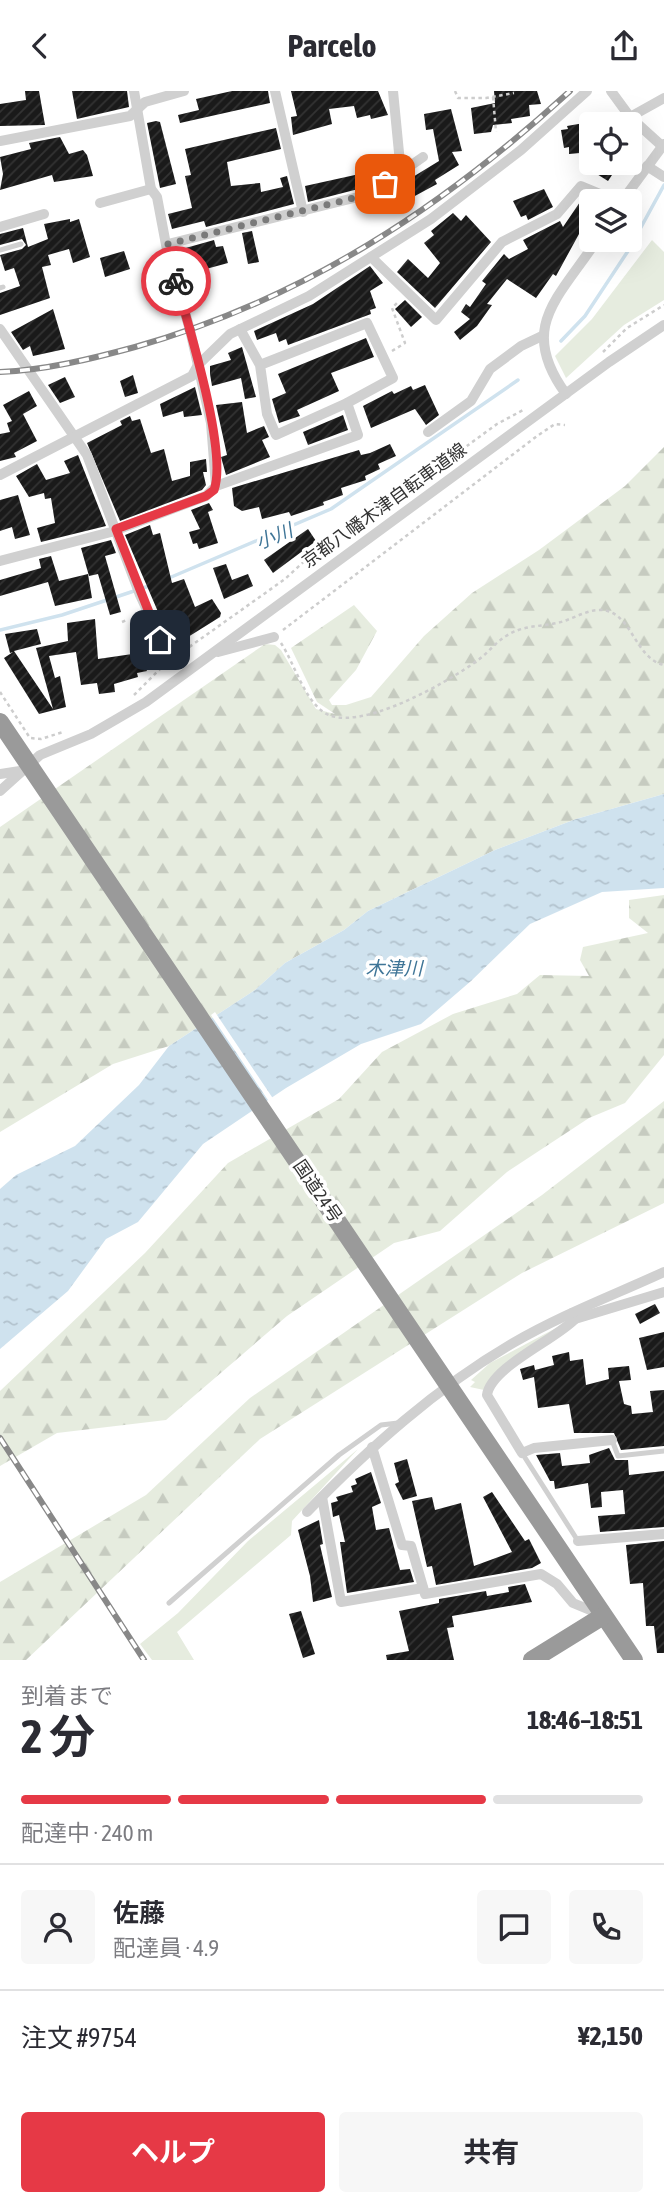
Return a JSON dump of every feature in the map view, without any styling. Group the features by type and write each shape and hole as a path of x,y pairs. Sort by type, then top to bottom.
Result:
{"highway":[{"name":"国道24号","path":"0,722 15,741 29,770 447,1381 634,1660"},
{"path":"532,1660 603,1616"}],"street":[{"path":"134,91 151,189 157,197 167,250 211,423 216,486"},
{"path":"0,141 130,116 145,102 184,91"},
{"path":"275,91 303,212"},
{"path":"393,91 401,173"},
{"path":"0,474 192,376 198,365 230,334 309,296 371,257 478,184 587,91"},
{"path":"611,91 626,112"},
{"path":"639,112 664,98"},
{"path":"631,189 663,145 642,127"},
{"path":"168,244 370,194 423,157"},
{"path":"647,166 662,176"},
{"path":"100,203 151,189"},
{"path":"371,257 436,320 502,242 557,214 579,189"},
{"path":"0,227 44,214"},
{"path":"566,394 546,362 542,336 546,319 589,252"},
{"path":"240,329 260,365 267,414 276,435 347,403 393,378 368,323 260,365"},
{"path":"0,791 29,770 141,706 664,325"},
{"path":"0,329 87,455 140,595 170,660"},
{"path":"428,432 471,401 491,369 521,346 542,336"},
{"path":"0,561 116,529 202,498 216,486 358,435 347,403"},
{"path":"211,654 274,636"},
{"path":"0,774 29,770"},
{"path":"307,1512 372,1447 447,1381 513,1343 664,1272"},
{"path":"612,1440 534,1448 522,1453 487,1397 487,1390 501,1373 531,1350 561,1333 574,1316 663,1295"},
{"path":"372,1447 402,1545 411,1546 425,1594 541,1574 557,1584 573,1603 603,1616"},
{"path":"322,1497 341,1602 423,1588"},
{"path":"578,1541 664,1534"}],"lane":[{"path":"0,250 21,244"},
{"path":"169,1603 339,1455 381,1425 401,1423"},
{"path":"612,1440 618,1456 664,1451"},
{"path":"522,1453 578,1541"}],"path":[{"path":"455,91 458,98 463,99 514,93"},
{"path":"493,97 496,131"},
{"path":"383,356 405,342 392,308 407,293"},
{"path":"596,358 627,328 664,305"},
{"name":"京都八幡木津自転車道線","path":"131,699 170,660 285,579 323,544 349,532 497,424 532,405"},
{"path":"565,425 555,424 537,436 274,636 282,643 315,704 333,717 351,717 402,705 478,660 506,636 525,627 556,623 596,610 618,616 645,656 664,665"},
{"path":"0,692 15,741 41,739 73,729"}],"green space":[{"path":"652,240 664,252 664,300 624,325 566,378 555,356 592,319"},
{"path":"664,447 664,794 576,819 495,850 368,911 344,930 285,963 255,990 169,1046 113,1064 0,1132 0,827 265,644 275,645 281,650 316,709 335,714 317,702 291,648 354,605 377,631 356,670 329,700 332,705 346,705 371,697 424,636 472,593 539,550 625,486"},
{"path":"664,895 664,1055 625,1103 589,1118 507,1172 440,1231 394,1243 287,1316 166,1420 57,1433 0,1466 0,1391 145,1253 228,1163 339,1099 382,1052 453,1014 517,994 540,975 589,976 580,960 583,947 648,933 629,918 629,900"},
{"path":"664,1101 664,1203 522,1273 260,1439 26,1660 0,1660 0,1582 146,1495 250,1398 542,1195"},
{"path":"558,1327 484,1390 470,1387 475,1382 471,1380 490,1363"},
{"path":"358,1449 292,1521 291,1535 177,1632 194,1660 152,1660 140,1644 178,1613 248,1541"}],"water":[{"name":"木津川","path":"664,794 664,888 602,892 530,924 471,981 421,1024 361,1044 286,1088 203,1144 138,1222 106,1239 68,1291 0,1349 0,1189 16,1175 75,1146 139,1085 169,1046 255,990 285,963 344,930 368,911 495,850 576,819"}],"pier":[{"path":"215,1012 274,1100 270,1103 211,1015"}],"building":[{"path":"25,91 39,91 45,125 0,126 0,104 26,100"},
{"path":"72,91 127,91 129,107 77,119"},
{"path":"232,91 268,91 270,103 180,123 178,115 199,110 196,99"},
{"path":"291,91 378,91 388,115 371,119 370,115 357,118 354,106 329,109 332,124 293,135 291,117 297,116"},
{"path":"494,91 537,91 541,104 529,105 530,116 511,119 512,123 493,125 491,132 474,134 471,108 495,103"},
{"path":"451,109 462,151 452,152 459,165 435,180 437,184 389,210 380,197 439,161 433,129 426,130 424,114"},
{"path":"160,122 176,184 160,188 147,123"},
{"path":"579,124 579,153 569,154 569,147 564,148 561,130 568,129 567,126"},
{"path":"276,128 281,149 227,162 231,186 260,183 261,192 283,187 280,178 287,176 294,204 206,227 204,221 172,229 168,214 192,208 185,176 191,175 185,149"},
{"path":"60,137 69,154 83,150 93,176 54,182 52,175 0,190 3,174 0,157 31,149 29,143"},
{"path":"364,173 366,187 308,202 305,186"},
{"path":"598,175 612,175 608,181"},
{"path":"544,189 553,207 528,220 526,215 521,217 513,201"},
{"path":"579,203 579,234 556,276 553,274 536,298 507,279 487,304 492,305 477,326 460,340 454,332 470,319 461,312 466,304 470,307 486,284 482,281 504,254 509,259 528,249 523,240 560,221 563,227"},
{"path":"453,213 461,221 466,215 491,242 435,308 397,272 408,259 428,278 440,263 424,243 434,235 431,231"},
{"path":"70,219 70,222 79,219 90,257 73,263 69,249 48,255 51,265 42,267 50,298 0,315 0,293 20,286 14,268 5,271 0,255 22,249 26,245 22,239 0,245 0,234 23,228 28,247 48,239 44,224"},
{"path":"252,231 259,262 248,264 242,233"},
{"path":"214,240 216,247 223,246 228,263 195,272 196,276 183,280 175,251"},
{"path":"124,251 130,269 105,277 100,258"},
{"path":"370,266 383,283 370,291 376,308 370,310 371,314 288,345 286,339 279,342 276,333 257,340 254,331 313,304"},
{"path":"405,300 422,317 411,327 395,309"},
{"path":"53,309 65,349 33,356 30,346 23,350 11,332"},
{"path":"366,338 374,357 331,373 339,391 297,410 300,416 279,423 272,399 286,393 278,374"},
{"path":"242,347 256,397 245,399 241,378 212,386 210,374 210,366 231,360 228,353"},
{"path":"133,375 138,393 125,397 120,381"},
{"path":"65,377 75,397 60,403 48,385"},
{"path":"425,385 439,415 426,425 415,409 371,428 363,406 392,391 394,394 411,386 413,390"},
{"path":"195,387 202,415 184,417 183,411 163,417 160,404"},
{"path":"29,391 37,406 23,414 37,441 14,453 16,457 0,461 0,434 10,432 7,423 12,421 3,405"},
{"path":"242,402 247,433 264,426 269,437 262,440 270,457 226,475 221,457 227,455 216,405"},
{"path":"343,415 348,430 308,445 303,432"},
{"path":"130,416 132,421 140,419 151,453 164,449 172,481 190,476 190,462 206,459 207,472 203,472 206,485 202,490 120,521 87,443 122,425 120,421"},
{"path":"390,444 396,456 378,464 380,469 365,476 366,480 341,488 343,495 323,502 324,505 291,516 289,512 262,519 259,507 242,511 234,506 232,488 359,450 361,455 370,453"},
{"path":"78,455 106,526 41,542 37,528 55,523 51,498 45,499 44,493 29,497 16,476 37,464 46,480 70,473 64,461"},
{"path":"18,495 30,535 15,539 12,527 0,531 0,500"},
{"path":"209,503 213,510 208,512 218,543 199,549 197,543 193,544 189,532 200,529 191,510"},
{"path":"150,525 153,535 160,533 172,583 184,579 195,607 212,599 221,613 220,617 188,637 189,641 174,649 125,535"},
{"path":"308,529 316,541 273,573 264,560"},
{"path":"111,540 116,553 105,556 121,612 110,615 98,574 89,576 81,548"},
{"path":"51,556 59,581 88,574 92,598 55,606 48,582 0,596 0,580 41,568 39,559"},
{"path":"226,564 232,580 248,574 253,586 224,599 213,568"},
{"path":"95,619 98,659 146,652 149,666 145,667 147,671 137,673 138,677 114,684 115,692 99,694 97,683 81,685 76,652 49,656 55,678 60,676 66,707 39,714 4,658 13,652 10,653 5,634 37,629 41,644 14,651 53,709 36,648 68,641 67,623"},
{"path":"655,1304 660,1313 640,1324 635,1314"},
{"path":"664,1332 664,1367 647,1370 639,1338"},
{"path":"569,1352 570,1361 583,1359 586,1385 609,1379 608,1368 629,1366 631,1380 619,1381 624,1404 631,1406 632,1414 653,1412 650,1391 664,1390 664,1446 621,1450 614,1433 574,1433 569,1404 538,1408 534,1377 523,1380 520,1369 534,1365 535,1370 554,1365 552,1356"},
{"path":"609,1448 615,1460 628,1460 629,1475 664,1471 664,1527 600,1532 598,1516 625,1514 623,1490 601,1492 602,1507 591,1508 588,1483 555,1489 554,1481 550,1481 536,1455 560,1453 562,1466 590,1463 589,1455"},
{"path":"407,1459 417,1496 403,1500 395,1484 399,1482 394,1463"},
{"path":"371,1472 381,1503 372,1507 376,1530 389,1528 400,1570 410,1569 414,1582 347,1593 340,1542 345,1542 339,1515 333,1517 331,1503 338,1501 336,1497 353,1492 351,1486 357,1484 355,1479"},
{"path":"492,1492 525,1541 529,1539 541,1563 532,1568 436,1585 432,1566 427,1567 412,1501 432,1497 435,1510 461,1503 474,1566 512,1552 483,1497"},
{"path":"319,1520 323,1544 320,1545 332,1597 313,1602 310,1576 298,1530"},
{"path":"664,1541 664,1653 657,1653 654,1626 646,1626 643,1583 630,1584 626,1545"},
{"path":"525,1584 532,1602 452,1616 454,1627 447,1628 454,1660 387,1660 386,1655 409,1651 399,1611 439,1603 439,1599 486,1591 487,1596 509,1592 508,1587"},
{"path":"301,1611 315,1654 303,1658 289,1614"}],"waterway":[{"name":"小川","path":"561,341 585,316 628,251 664,185"},
{"name":"小川","path":"169,578 331,509 518,380"},
{"name":"小川","path":"0,630 62,615 149,586"}],"railway":[{"path":"0,372 68,363 135,347 197,327 313,276 421,211 472,174 570,91"},
{"path":"0,1438 144,1660"}],"way so far":[{"path":"176,281 167,250 168,244 370,194 385,184"}],"route":[{"path":"160,640 116,529 206,496 214,490 217,476 211,423 176,281"}]}
